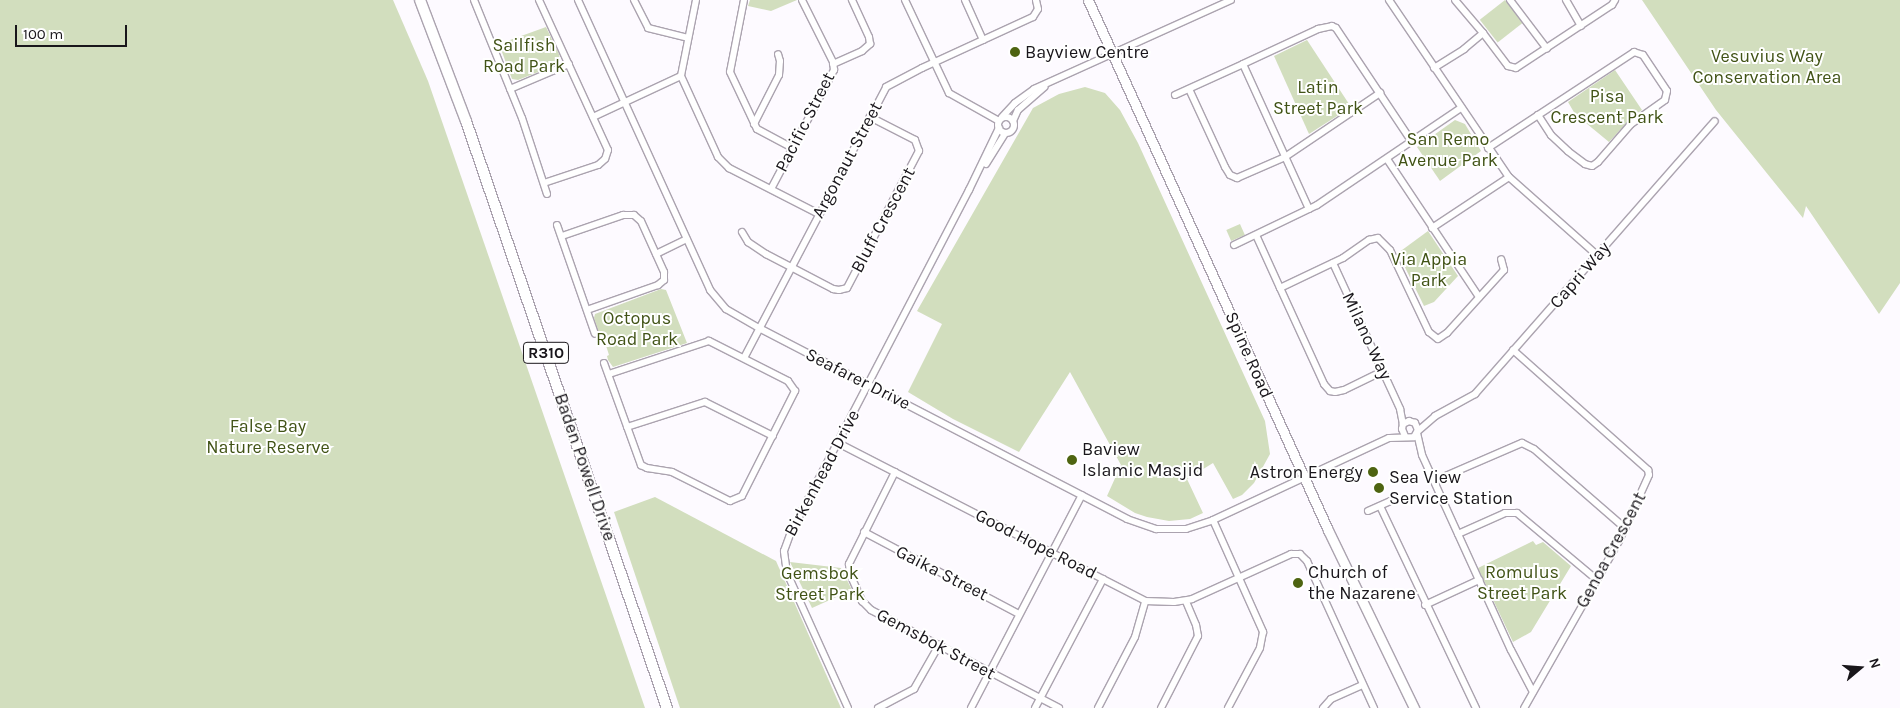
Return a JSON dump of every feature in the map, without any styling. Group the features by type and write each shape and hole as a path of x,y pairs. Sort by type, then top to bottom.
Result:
{"main road":[{"name":"Baden Powell Drive","path":"420,0 466,121 667,708"},
{"name":"Spine Road","path":"1088,0 1304,476 1414,708"}],"street":[{"path":"474,0 510,90 544,183 546,194"},
{"path":"539,0 606,145 605,159 598,165 544,183"},
{"name":"Seafarer Drive","path":"578,0 710,290 720,304 759,328 1132,522 1156,529 1186,529 1213,520 1304,476"},
{"path":"634,0 648,28 688,38"},
{"path":"696,0 681,76 722,161 729,168 819,214"},
{"path":"744,0 730,68 754,124 762,132 792,148"},
{"name":"Pacific Street","path":"771,189 833,74 833,64 802,0"},
{"path":"833,64 862,51 870,44 869,37 852,0"},
{"path":"905,0 949,93 1000,122 1005,133"},
{"path":"965,0 983,40"},
{"name":"Argonaut Street","path":"744,358 886,87 933,62 1033,17 1038,9 1036,0"},
{"name":"Birkenhead Drive","path":"848,708 787,573 783,558 786,543 969,190 1000,122 1023,96 1231,0"},
{"path":"1389,0 1509,177 1597,255"},
{"path":"1455,0 1512,68 1519,67 1612,5 1615,0"},
{"path":"1510,0 1547,48"},
{"path":"1566,0 1581,26"},
{"path":"1175,96 1330,25 1336,28 1412,142"},
{"path":"1434,68 1464,49 1483,33"},
{"path":"1488,148 1538,115 1634,52 1643,55 1667,91 1666,100 1631,124 1598,162 1592,166 1585,164 1551,135 1538,115"},
{"path":"754,124 779,75 780,61 778,54"},
{"path":"510,90 569,64"},
{"path":"1243,64 1309,209"},
{"path":"593,118 681,76"},
{"name":"Birkenhead Drive","path":"969,190 1005,133 1014,128 1013,121 1018,110 1048,83"},
{"path":"1189,89 1230,175 1237,178 1243,177 1284,157 1380,93"},
{"path":"1234,245 1309,209 1387,159 1461,108"},
{"path":"1000,122 1007,116 1013,121"},
{"name":"Bluff Crescent","path":"791,266 832,288 843,290 849,286 919,151 915,140 870,117"},
{"name":"Capri Way","path":"1389,438 1407,437 1418,432 1435,416 1475,394 1714,122"},
{"path":"1387,159 1479,298"},
{"path":"1432,228 1509,177"},
{"path":"562,236 628,214 638,217 664,272 661,283 587,310"},
{"path":"557,225 595,334"},
{"path":"742,232 748,242 756,248 791,266"},
{"path":"1256,235 1324,384 1330,391 1344,390 1383,371"},
{"path":"656,254 687,239"},
{"path":"1280,288 1333,263 1369,240 1382,239 1397,263 1429,332 1435,338 1443,337 1504,270 1501,259"},
{"name":"Milano Way","path":"1333,263 1407,423"},
{"path":"604,363 638,461 643,467 672,472 730,501 742,496 795,395 795,388 788,381 709,341 609,374"},
{"name":"Genoa Crescent","path":"1513,350 1648,470 1649,476 1625,528 1597,580 1524,708"},
{"path":"627,427 706,402 773,436"},
{"name":"Capri Way","path":"1304,476 1389,438 1407,423 1435,416"},
{"path":"1420,449 1407,437 1407,423 1417,424 1420,449 1479,580 1533,692"},
{"name":"Good Hope Road","path":"838,443 1145,601 1186,601 1290,554 1303,556 1363,685"},
{"path":"1434,481 1522,443 1534,449 1625,528"},
{"name":"Gemsbok Street","path":"895,472 851,558 848,568 862,601 871,610 1059,708"},
{"path":"970,708 1082,495"},
{"path":"1368,511 1390,501"},
{"path":"1380,506 1476,708"},
{"path":"1458,534 1505,513 1517,513 1597,580"},
{"path":"1213,520 1262,627 1263,639 1256,658 1228,708"},
{"name":"Gaika Street","path":"864,532 1019,614"},
{"path":"1035,708 1103,579"},
{"path":"1426,605 1479,580"},
{"path":"1098,708 1135,637 1145,601"},
{"path":"1161,708 1198,636 1196,625 1186,601"},
{"path":"878,708 914,690 939,645"},
{"path":"1323,708 1331,699 1363,685 1374,708"}],"green space":[{"name":"False Bay Nature Reserve","path":"0,0 393,0 428,81 645,708 0,708"},
{"path":"750,0 797,0 771,11 748,6"},
{"path":"1505,0 1523,23 1498,43 1480,20"},
{"name":"Vesuvius Way Conservation Area","path":"1642,0 1900,0 1900,283 1879,314 1806,206 1803,218 1716,110"},
{"name":"Sailfish Road Park","path":"546,27 560,60 556,65 518,80 512,79 499,44"},
{"name":"Latin Street Park","path":"1307,40 1351,107 1309,134 1274,56"},
{"name":"Pisa Crescent Park","path":"1615,70 1642,110 1632,117 1609,142 1575,114 1568,102"},
{"path":"1085,87 1105,93 1120,110 1138,143 1265,421 1270,454 1254,483 1242,495 1233,499 1213,463 1187,479 1203,513 1190,519 1169,521 1147,517 1135,513 1107,496 1121,465 1070,372 1019,452 953,419 908,392 942,324 917,311 1033,108 1059,94"},
{"name":"San Remo Avenue Park","path":"1455,120 1465,124 1481,151 1440,181 1417,147"},
{"path":"1240,224 1245,235 1231,241 1226,230"},
{"name":"Via Appia Park","path":"1428,231 1458,276 1434,302 1424,306 1398,253"},
{"name":"Octopus Road Park","path":"661,289 666,290 687,343 613,367 608,360 607,356 609,355 602,333 599,333 594,318 595,314"},
{"path":"655,497 776,561 841,708 680,708 614,512"},
{"name":"Romulus Street Park","path":"1533,541 1536,545 1543,542 1571,566 1531,632 1513,642 1478,568"},
{"name":"Gemsbok Street Park","path":"790,562 841,568 852,590 812,608"}],"place":[{"name":"Bayview Centre","path":"1015,52"},
{"name":"Baview Islamic Masjid","path":"1072,460"},
{"name":"Astron Energy","path":"1373,472"},
{"name":"Sea View Service Station","path":"1379,488"},
{"name":"Church of the Nazarene","path":"1298,583"}]}
